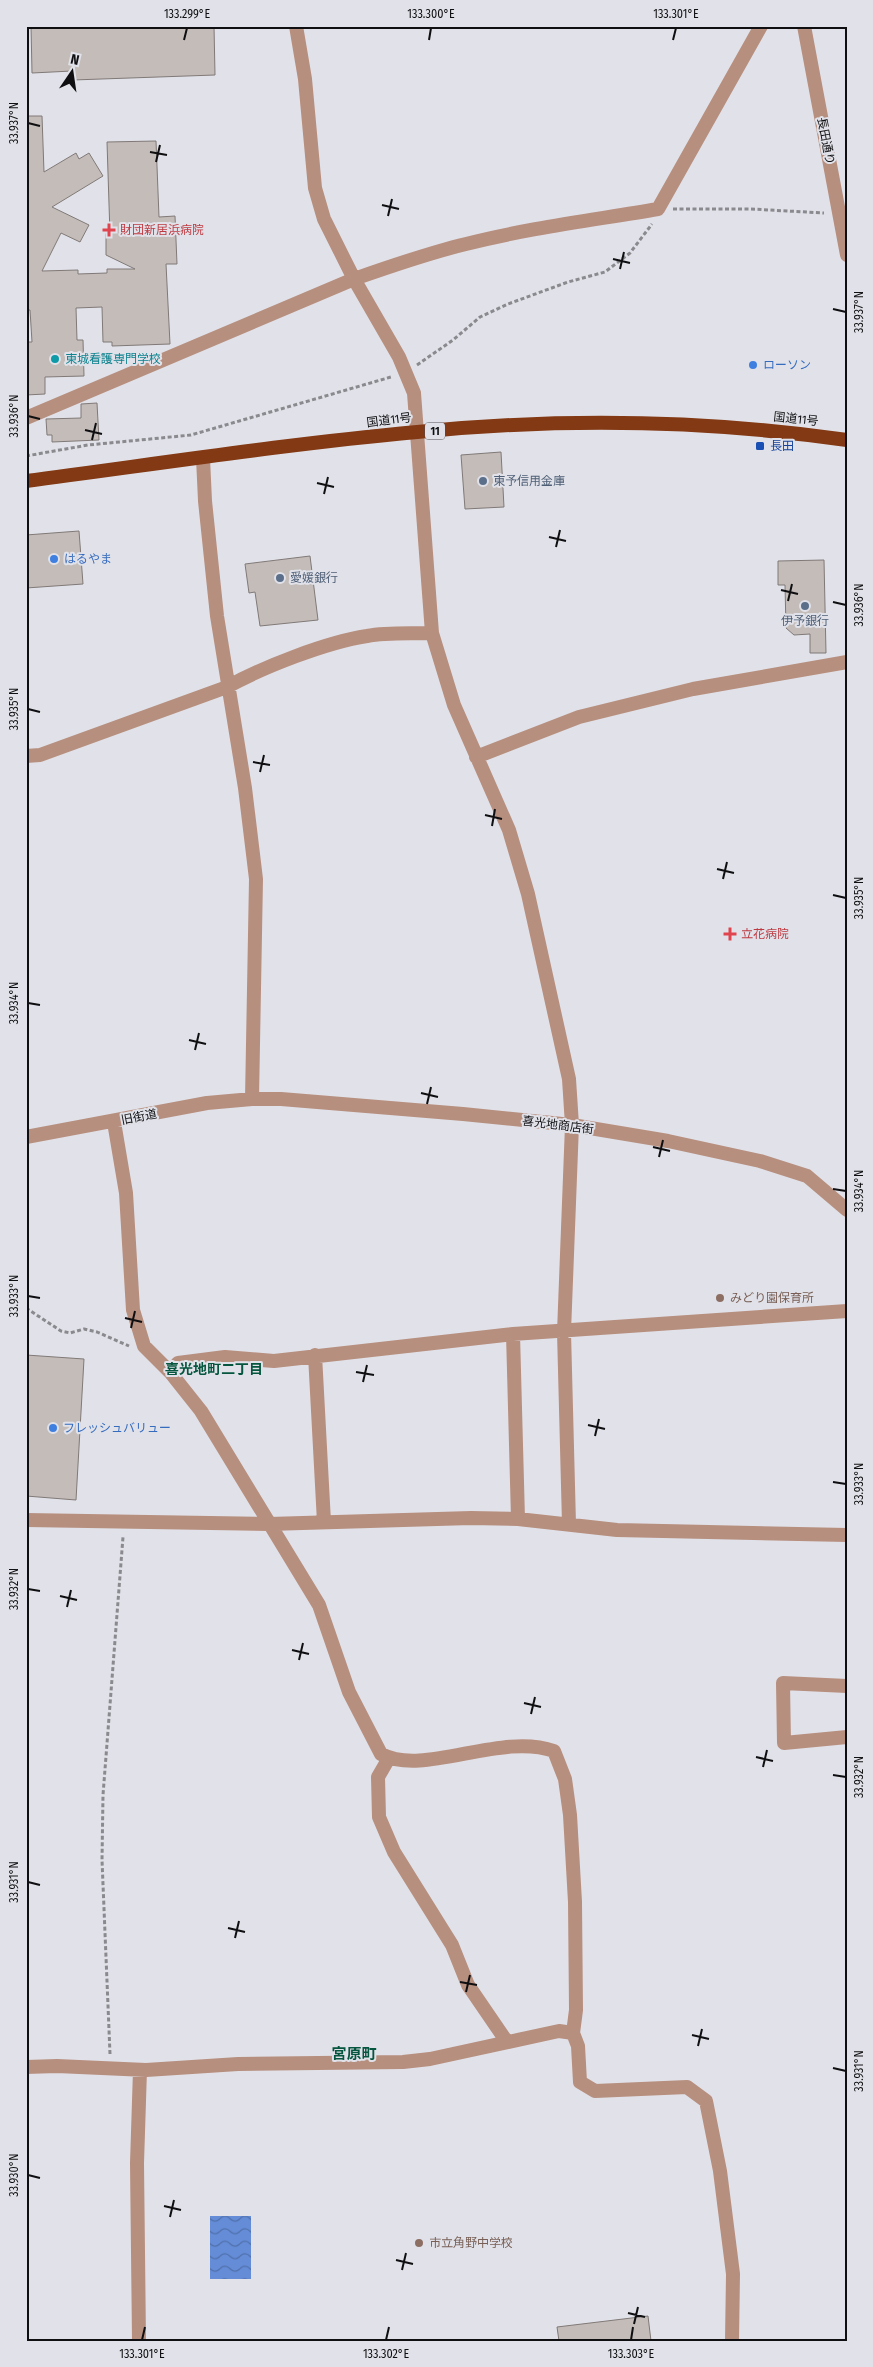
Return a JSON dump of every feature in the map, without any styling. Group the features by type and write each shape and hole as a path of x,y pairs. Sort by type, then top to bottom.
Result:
{"highway":[{"name":"国道11号","path":"26,481 418,432 541,424 655,424 791,432 847,440"}],"street":[{"path":"296,26 305,79 315,188 324,219 354,279 406,372 414,393 432,633 454,705 510,830 528,894 569,1078 572,1125 564,1332 569,1524"},
{"path":"26,418 354,279 392,266 466,244 524,231 658,209 761,26"},
{"name":"長田通り","path":"804,26 843,214 847,255"},
{"path":"203,458 205,500 217,616 245,788 256,879 252,1099"},
{"path":"26,756 40,755 228,687 246,676 320,649 367,636 432,633"},
{"path":"476,757 579,717 692,689 847,662"},
{"name":"旧街道","path":"26,1136 114,1122 207,1103 252,1099"},
{"name":"喜光地商店街","path":"252,1099 402,1108 572,1125 668,1140 760,1161 807,1176 847,1210"},
{"path":"114,1122 126,1193 133,1310 144,1346 170,1372 201,1411 319,1605 349,1692 381,1754 389,1758 412,1762 495,1747 544,1747 554,1751 565,1779 570,1815 575,1902 576,2010 573,2033 578,2046 580,2082 595,2091 687,2087 706,2101 720,2172 733,2274 732,2341"},
{"path":"170,1372 178,1363 226,1357 274,1361 513,1334 564,1332 607,1327 847,1311"},
{"path":"513,1334 518,1519"},
{"path":"315,1355 324,1522"},
{"path":"26,1520 269,1524 518,1519 617,1530 847,1534"},
{"path":"847,1686 783,1683 784,1743 847,1737"},
{"path":"389,1758 378,1777 379,1817 394,1852 452,1946 468,1985 507,2042"},
{"path":"26,2067 140,2070 238,2064 403,2062 559,2031 573,2033"},
{"path":"139,2341 137,2163 140,2070"}],"path":[{"path":"26,456 88,445 192,436 406,372 453,340 480,317 508,304 568,282 605,272 630,254 641,241 650,230 658,209 751,209 843,214"},
{"path":"26,1308 61,1331 70,1333 84,1329 97,1332 136,1348 144,1346"},
{"path":"110,2068 102,1860 103,1804 125,1521"}],"water":[{"path":"210,2216 251,2216 251,2279 210,2279"}],"building":[{"path":"31,26 214,26 215,75 73,80 72,71 32,73"},
{"path":"26,116 42,116 44,172 76,153 79,159 89,153 103,176 52,207 89,225 80,242 61,233 42,271 78,270 78,274 107,273 107,269 135,269 106,255 106,233 110,235 107,142 156,141 159,217 175,216 177,264 166,264 170,344 112,346 112,342 103,342 102,307 76,308 77,340 83,340 84,376 45,377 45,394 26,395 26,342 32,342 30,310 26,310"},
{"path":"97,403 99,440 52,442 52,435 47,435 46,419 81,418 81,404"},
{"name":"東予信用金庫","path":"501,452 504,507 465,509 461,455"},
{"name":"はるやま","path":"79,531 83,584 26,588 26,535"},
{"name":"愛媛銀行","path":"310,556 318,620 260,626 255,592 249,593 245,564"},
{"name":"伊予銀行","path":"824,560 826,653 810,653 810,634 794,635 786,628 785,585 778,585 778,561"},
{"name":"フレッシュバリュー","path":"26,1355 84,1359 76,1500 26,1496"},
{"path":"648,2316 651,2341 559,2341 557,2327"}],"place":[{"name":"財団新居浜病院","path":"109,230"},
{"name":"東城看護専門学校","path":"55,359"},
{"name":"ローソン","path":"753,365"},
{"name":"長田","path":"760,446"},
{"name":"東予信用金庫","path":"483,481"},
{"name":"はるやま","path":"54,559"},
{"name":"愛媛銀行","path":"280,578"},
{"name":"伊予銀行","path":"805,606"},
{"name":"立花病院","path":"730,934"},
{"name":"みどり園保育所","path":"720,1298"},
{"name":"フレッシュバリュー","path":"53,1428"},
{"name":"市立角野中学校","path":"419,2243"}],"district":[{"name":"喜光地町二丁目","path":"214,1369"},
{"name":"宮原町","path":"354,2054"}]}
